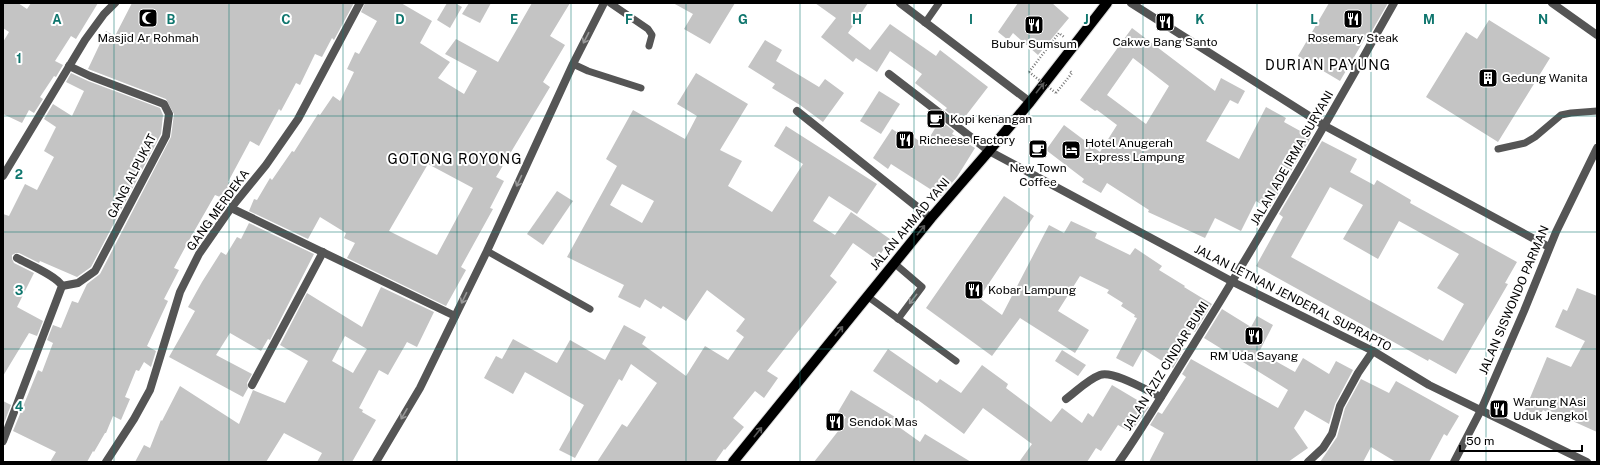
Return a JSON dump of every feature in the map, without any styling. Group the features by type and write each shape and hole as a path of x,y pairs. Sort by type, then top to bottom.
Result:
{"main road":[{"name":"JALAN AHMAD YANI","path":"733,462 931,218 1030,102 1107,3"}],"street":[{"path":"3,176 85,40 104,14 115,3"},
{"name":"GANG MERDEKA","path":"106,462 134,419 150,390 180,292 196,260 231,208 266,165 298,119 360,3"},
{"path":"376,462 420,388 487,251 573,64 604,3"},
{"path":"900,3 1030,102"},
{"path":"1131,3 1325,126 1549,248"},
{"name":"JALAN ADE IRMA SURYANI","path":"1233,282 1325,126 1394,3"},
{"path":"1552,3 1597,34"},
{"name":"GANG ALPUKAT","path":"62,286 78,283 95,271 166,136 169,114 164,104 90,76 69,66"},
{"name":"JALAN LETNAN JENDERAL SUPRAPTO","path":"889,74 989,151 1233,282 1372,351 1429,385 1587,462"},
{"path":"797,111 931,218"},
{"name":"JALAN SISWONDO PARMAN","path":"1454,462 1481,410 1524,311 1549,248 1597,148"},
{"path":"231,208 455,316"},
{"path":"252,385 323,252"},
{"path":"3,441 62,286 53,278 17,258"},
{"name":"JALAN AZIZ CINDAR BUMI","path":"1119,462 1137,437 1233,282"},
{"path":"1308,462 1323,448 1332,434 1340,406 1372,351"},
{"path":"1066,399 1091,380 1102,374 1114,375 1161,397"}],"lane":[{"path":"610,3 648,29 652,35 649,46"},
{"path":"925,23 939,3"},
{"path":"573,64 588,71 641,88"},
{"path":"1498,149 1525,143 1535,137 1561,115 1597,111"},
{"path":"487,251 590,309"},
{"path":"894,263 922,287 898,319"},
{"path":"867,296 956,362"}],"path":[{"path":"1056,93 1029,72 1059,33 1074,46"}],"building":[{"path":"3,3 18,3 27,9 31,3 98,3 76,39 71,36 55,61 63,65 56,77 54,76 40,97 43,99 34,113 29,110 22,123 3,114 3,42 9,32 3,28"},
{"path":"132,3 354,3 334,40 332,38 322,57 315,54 300,85 296,83 281,111 279,109 259,146 250,141 228,182 232,184 225,199 215,195 188,242 174,268 179,270 164,299 168,301 147,346 156,351 151,367 144,362 139,371 136,370 125,397 130,399 121,420 113,416 106,433 87,462 50,462 56,452 13,431 38,370 42,372 53,343 47,340 53,325 61,328 72,301 78,303 87,284 100,274 171,137 174,114 166,99 88,69 106,31 115,36"},
{"path":"365,3 401,3 432,21 420,43 450,62 438,78 464,94 477,71 445,54 456,39 498,62 532,3 570,3 550,36 565,45 543,82 550,87 496,177 504,181 490,208 493,209 461,267 466,270 446,306 347,258 355,243 344,238 346,233 320,217 308,239 249,211 254,199 257,200 270,178 272,180 292,151 294,152 318,114 320,115 333,96 340,101 354,72 347,69 355,52 359,54 377,21 361,12","holes":["428,164 473,188 437,255 389,231"]},
{"path":"447,3 455,3 462,7 450,28 437,20"},
{"path":"469,3 491,3 480,23 462,14"},
{"path":"673,3 735,3 710,44 684,29 693,14"},
{"path":"815,3 868,3 848,33 870,50 890,24 936,56 940,50 988,87 961,122 945,110 947,108 915,83 922,74 890,51 877,72 856,58 853,62 821,37 836,18"},
{"path":"1018,3 1052,3 1069,18 1038,55 1013,33 1008,40 998,32"},
{"path":"1329,3 1388,3 1340,81 1298,56"},
{"name":"Gedung Wanita","path":"1489,20 1550,58 1498,142 1426,97 1466,32 1477,39"},
{"path":"1132,28 1215,91 1221,78 1245,91 1238,104 1230,100 1206,141 1239,159 1266,107 1286,118 1284,122 1311,137 1269,209 1256,201 1241,231 1215,218 1205,238 1148,212 1149,210 1107,183 1101,193 1082,182 1084,179 1046,150 1064,125 1100,152 1117,125 1097,110 1095,111 1080,100","holes":["1133,58 1169,86 1146,124 1107,95"]},
{"path":"765,40 782,50 776,61 819,87 825,79 844,93 823,122 800,105 772,88 775,84 748,67"},
{"path":"71,73 88,81 160,108 163,115 161,134 91,267 77,277 40,261 39,263 19,253 12,255 14,263 34,273 17,307 43,321 37,336 29,333 3,376 3,214 9,216 25,184 37,190 54,157 44,151 56,127 44,119 53,104 72,116 84,91 66,82"},
{"path":"696,73 748,104 720,150 742,161 728,186 772,212 803,164 774,146 786,126 877,184 857,214 829,196 813,221 835,235 851,212 890,239 877,260 853,243 830,276 837,282 767,371 778,378 764,398 755,391 733,418 744,427 725,450 724,449 715,462 597,462 622,424 627,427 657,383 631,364 622,381 619,379 575,458 559,450 584,405 525,372 513,394 484,378 496,356 502,359 513,339 557,363 570,340 605,360 624,325 646,337 642,344 686,376 705,346 728,360 744,337 736,331 745,319 707,290 686,321 663,306 661,309 645,299 640,308 618,297 624,285 567,257 617,166 606,159 633,110 685,139 697,116 677,104","holes":["622,184 654,201 642,223 610,205"]},
{"path":"879,91 900,104 881,134 860,121"},
{"path":"940,120 954,131 952,134 975,148 957,177 941,196 891,164 888,169 873,158 892,129 909,140 912,136 925,145"},
{"path":"1322,141 1357,159 1350,172 1374,185 1377,180 1411,200 1410,203 1517,262 1505,283 1508,284 1456,374 1429,359 1428,361 1256,266 1283,217 1279,214","holes":["1330,187 1363,205 1343,239 1378,259 1399,221 1459,254 1437,288 1464,304 1443,341 1291,257"]},
{"path":"557,191 573,201 543,245 527,234"},
{"path":"1004,196 1034,216 979,298 1002,315 1049,225 1064,233 1071,221 1097,233 1095,238 1130,255 1135,248 1162,266 1159,270 1212,304 1195,332 1190,330 1177,352 1181,354 1173,368 1143,349 1133,367 1116,358 1137,318 1121,306 1123,303 1107,293 1109,290 1080,276 1058,311 1089,330 1075,353 1020,318 992,356 926,308"},
{"path":"249,223 314,254 270,340 268,339 261,351 230,333 216,355 252,374 247,383 248,388 243,397 169,357 195,311 188,307 202,282 221,252 226,255 237,237 241,239"},
{"path":"381,287 434,312 417,347 407,342 388,375 379,370 359,408 363,410 362,412 376,420 352,462 317,462 322,453 284,433 266,462 135,462 144,445 150,448 161,420 162,421 180,386 239,424 253,390 285,403 308,361 280,345 307,293 362,327","holes":["345,336 367,349 353,373 332,361"]},
{"path":"1577,288 1597,296 1597,432 1548,410 1547,412 1543,410 1537,421 1523,415 1547,357 1571,367 1585,341 1555,327 1563,309 1567,311"},
{"path":"1222,309 1251,327 1257,316 1273,325 1259,352 1295,372 1303,358 1329,374 1336,361 1353,370 1335,404 1329,424 1305,410 1294,428 1308,448 1288,462 1149,462 1164,433 1150,425 1158,412 1162,414 1186,377 1182,374 1191,359 1278,408 1288,390 1204,338"},
{"path":"888,349 937,383 940,379 961,393 982,365 1008,384 1006,388 1051,422 1062,408 1082,423 1088,413 1093,417 1112,385 1149,407 1131,432 1118,425 1101,451 1096,448 1087,462 1019,462 1032,444 983,408 964,434 918,400 917,401 873,371"},
{"path":"1062,350 1086,365 1078,376 1055,361"},
{"path":"1361,379 1389,393 1396,381 1459,416 1447,436 1444,434 1429,462 1396,462 1371,447 1363,462 1320,462 1337,437 1345,408"},
{"path":"851,390 895,417 892,422 920,442 925,434 971,462 814,462 839,430 837,429 846,417 838,412"},
{"path":"3,401 11,405 3,426"}],"place":[{"name":"Masjid Ar Rohmah","path":"148,18"},
{"name":"Rosemary Steak","path":"1353,19"},
{"name":"Cakwe Bang Santo","path":"1165,22"},
{"name":"Bubur Sumsum","path":"1034,25"},
{"name":"Gedung Wanita","path":"1488,78"},
{"name":"Kopi kenangan","path":"936,119"},
{"name":"Richeese Factory","path":"905,140"},
{"name":"New Town Coffee","path":"1038,149"},
{"name":"Hotel Anugerah Express Lampung","path":"1071,150"},
{"name":"Kobar Lampung","path":"974,290"},
{"name":"RM Uda Sayang","path":"1254,336"},
{"name":"Warung NAsi Uduk Jengkol","path":"1499,409"},
{"name":"Sendok Mas","path":"835,422"}],"district":[{"name":"DURIAN PAYUNG","path":"1328,65"},
{"name":"GOTONG ROYONG","path":"455,159"}]}
